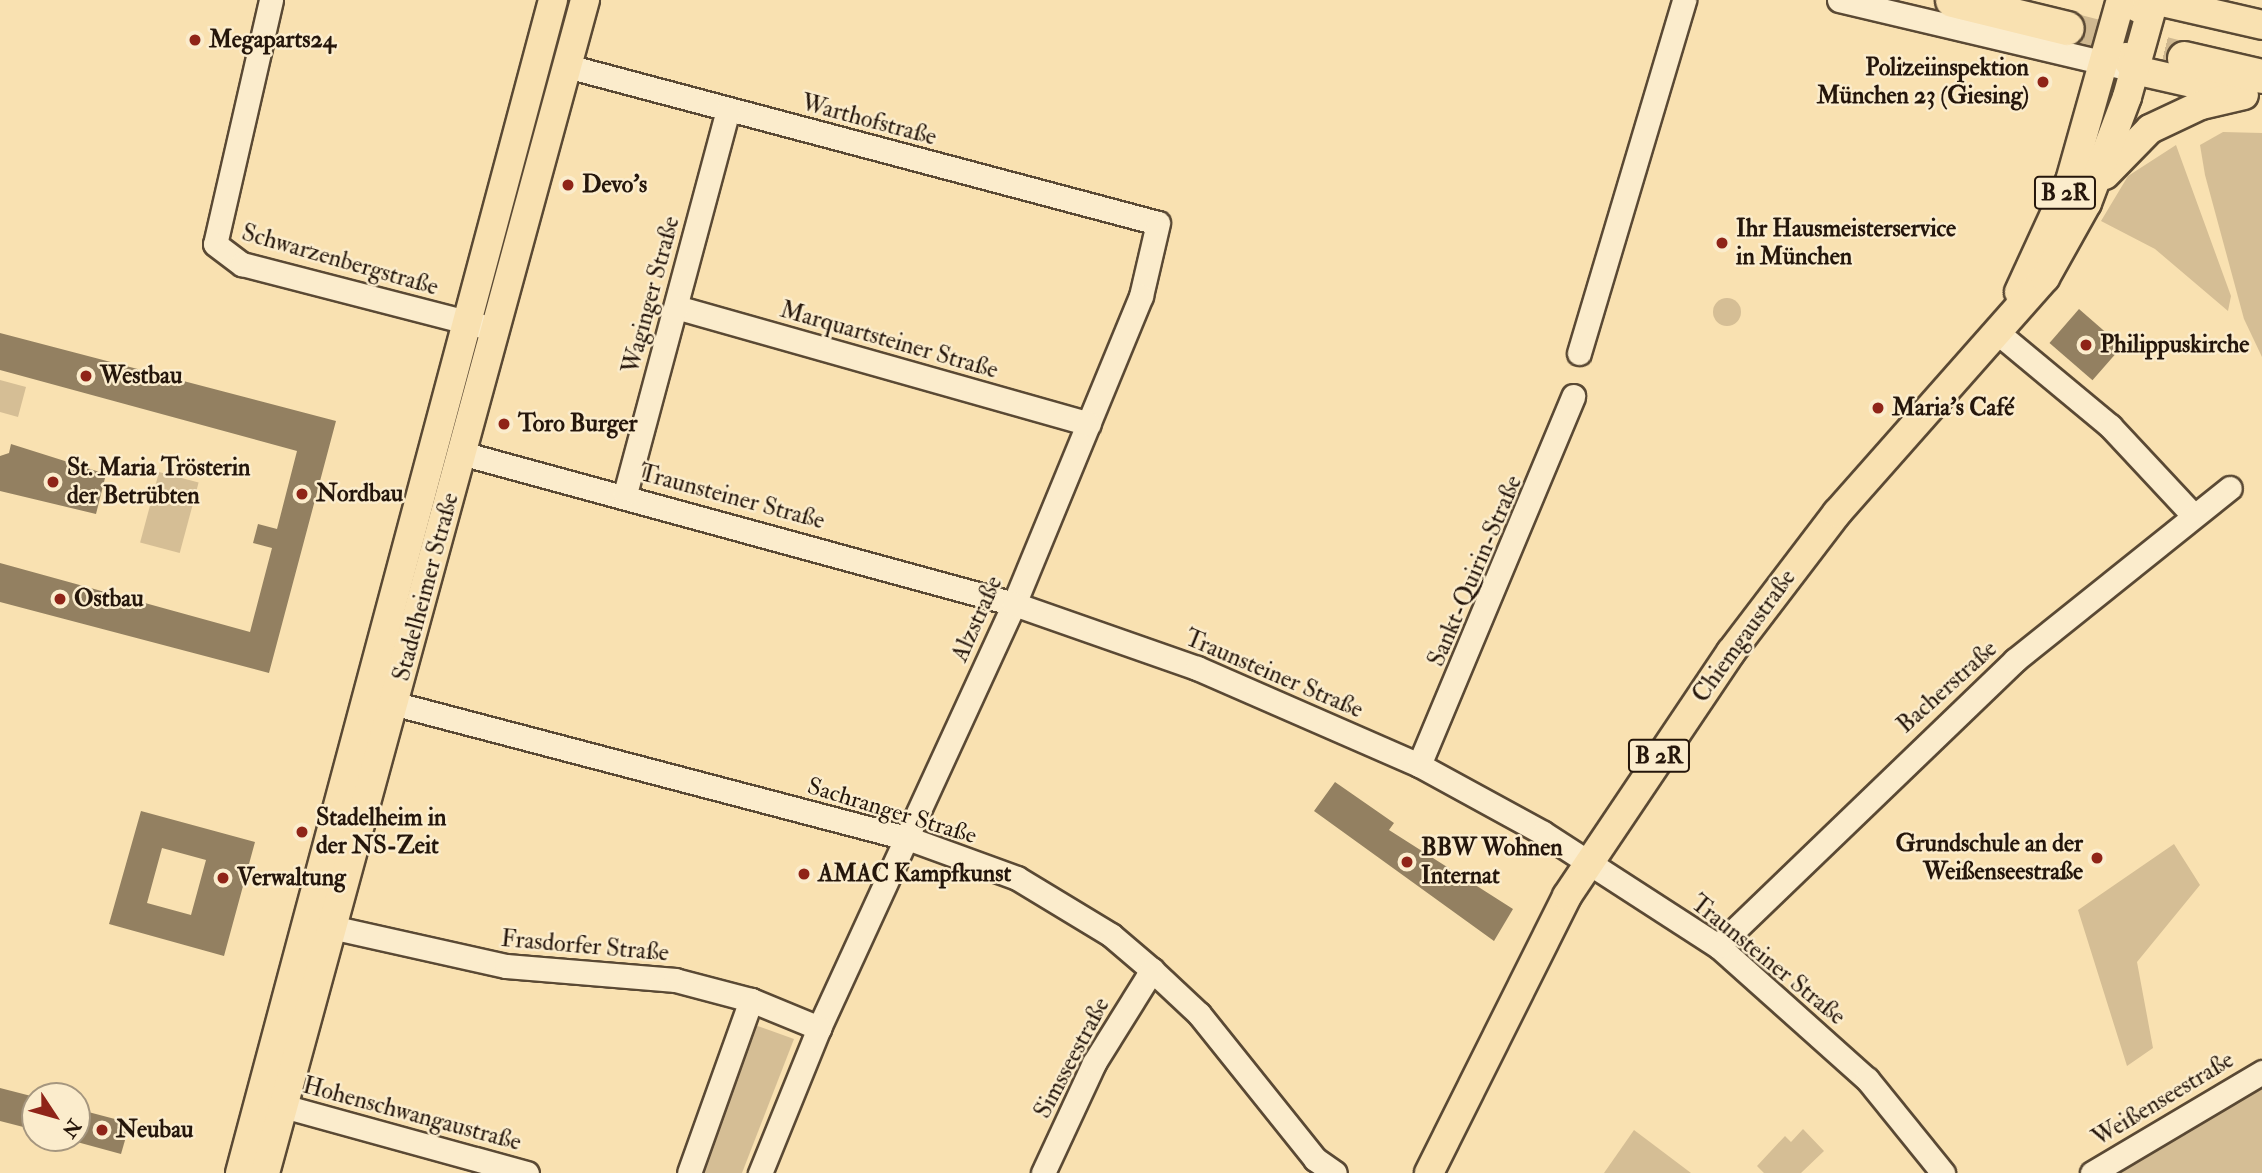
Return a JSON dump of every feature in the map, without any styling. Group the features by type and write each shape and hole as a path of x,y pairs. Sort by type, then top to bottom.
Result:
{"highway":[{"path":"1952,0 2062,11"},
{"path":"2256,90 2186,47 2262,53"}],"main road":[{"name":"Stadelheimer Straße","path":"240,1173 553,0"},
{"name":"Stadelheimer Straße","path":"265,1173 585,0"},
{"name":"Chiemgaustraße","path":"1429,1173 1479,1063 1589,861 1779,586 2045,278 2087,203 2135,70 2154,0"},
{"path":"2256,90 2135,70 2116,18 2154,0 2262,25"},
{"name":"Chiemgaustraße","path":"2003,325 2070,181 2116,18"},
{"name":"B 2R","path":"2087,203 2116,160 2150,129 2201,105 2256,90"}],"street":[{"name":"Schwarzenbergstraße","path":"271,0 215,244 242,264 495,329"},
{"path":"1579,353 1684,0"},
{"path":"1839,0 2135,70"},
{"name":"Warthofstraße","path":"567,66 1158,223"},
{"name":"Waginger Straße","path":"625,494 728,110"},
{"name":"Alzstraße","path":"760,1173 819,1028 910,839 1014,604 1141,296 1158,223"},
{"name":"Marquartsteiner Straße","path":"676,307 1089,424"},
{"path":"2003,325 2110,426 2192,514"},
{"name":"Sankt-Quirin-Straße","path":"1419,765 1573,396"},
{"name":"Traunsteiner Straße","path":"461,453 625,494 1014,604 1197,668 1419,765 1589,861 1718,946 1867,1079 1943,1173"},
{"name":"Bacherstraße","path":"1718,946 1966,704 2192,514 2230,488"},
{"name":"Sachranger Straße","path":"367,696 910,839 1017,878 1111,935 1152,970 1199,1014 1315,1159 1335,1173"},
{"name":"Frasdorfer Straße","path":"331,927 506,966 675,980 751,1000 819,1028"},
{"name":"Simsseestraße","path":"1043,1173 1094,1063 1152,970"},
{"path":"689,1173 751,1000"},
{"name":"Weißenseestraße","path":"2092,1173 2262,1072"},
{"name":"Hohenschwangaustraße","path":"283,1106 527,1173"}],"shaded area":[{"path":"2223,132 2262,133 2262,357 2244,319 2205,175 2200,145"},
{"path":"2176,145 2231,296 2228,311 2155,249 2101,221 2128,176"},
{"path":"1727,298 1737,302 1741,312 1737,322 1727,326 1717,322 1713,312 1717,302"},
{"path":"0,380 26,387 18,417 0,412"},
{"path":"159,472 199,483 180,553 140,543"},
{"path":"2174,844 2200,885 2137,962 2153,1048 2127,1066 2078,910"},
{"path":"752,1024 794,1039 742,1173 699,1173"},
{"path":"2262,1089 2262,1173 2117,1173 2218,1113"},
{"path":"1803,1129 1824,1151 1801,1173 1764,1173 1757,1166 1785,1136 1791,1142"},
{"path":"1634,1130 1691,1173 1604,1173"}],"building":[{"name":"Philippuskirche","path":"2079,309 2122,346 2092,380 2049,343"},
{"name":"Nordbau","path":"0,333 336,421 269,673 0,602 0,563 250,632 272,548 253,543 258,524 277,529 297,451 0,370"},
{"name":"St. Maria Trösterin der Betrübten","path":"11,444 106,474 96,514 0,491 0,456 9,453"},
{"name":"BBW Wohnen Internat","path":"1335,782 1394,823 1389,830 1513,909 1494,941 1314,811"},
{"name":"Verwaltung","path":"141,811 255,842 224,956 109,924","holes":["162,848 206,860 191,915 147,903"]},
{"path":"0,1088 21,1093 21,1126 0,1121"},
{"name":"Neubau","path":"91,1113 130,1123 121,1154 91,1146"}],"tunnel":[{"path":"2067,28 2184,58"}],"place":[{"name":"Megaparts24","path":"195,40"},
{"name":"Polizeiinspektion München 23 (Giesing)","path":"2043,82"},
{"name":"Devo's","path":"568,185"},
{"name":"Ihr Hausmeisterservice in München","path":"1722,243"},
{"name":"Philippuskirche","path":"2086,345"},
{"name":"Westbau","path":"86,376"},
{"name":"Maria's Café","path":"1878,408"},
{"name":"Toro Burger","path":"504,424"},
{"name":"St. Maria Trösterin der Betrübten","path":"53,482"},
{"name":"Nordbau","path":"302,494"},
{"name":"Ostbau","path":"60,599"},
{"name":"Stadelheim in der NS-Zeit","path":"302,832"},
{"name":"Grundschule an der Weißenseestraße","path":"2097,858"},
{"name":"BBW Wohnen Internat","path":"1407,862"},
{"name":"AMAC Kampfkunst","path":"804,874"},
{"name":"Verwaltung","path":"223,878"},
{"name":"Neubau","path":"102,1130"}]}
